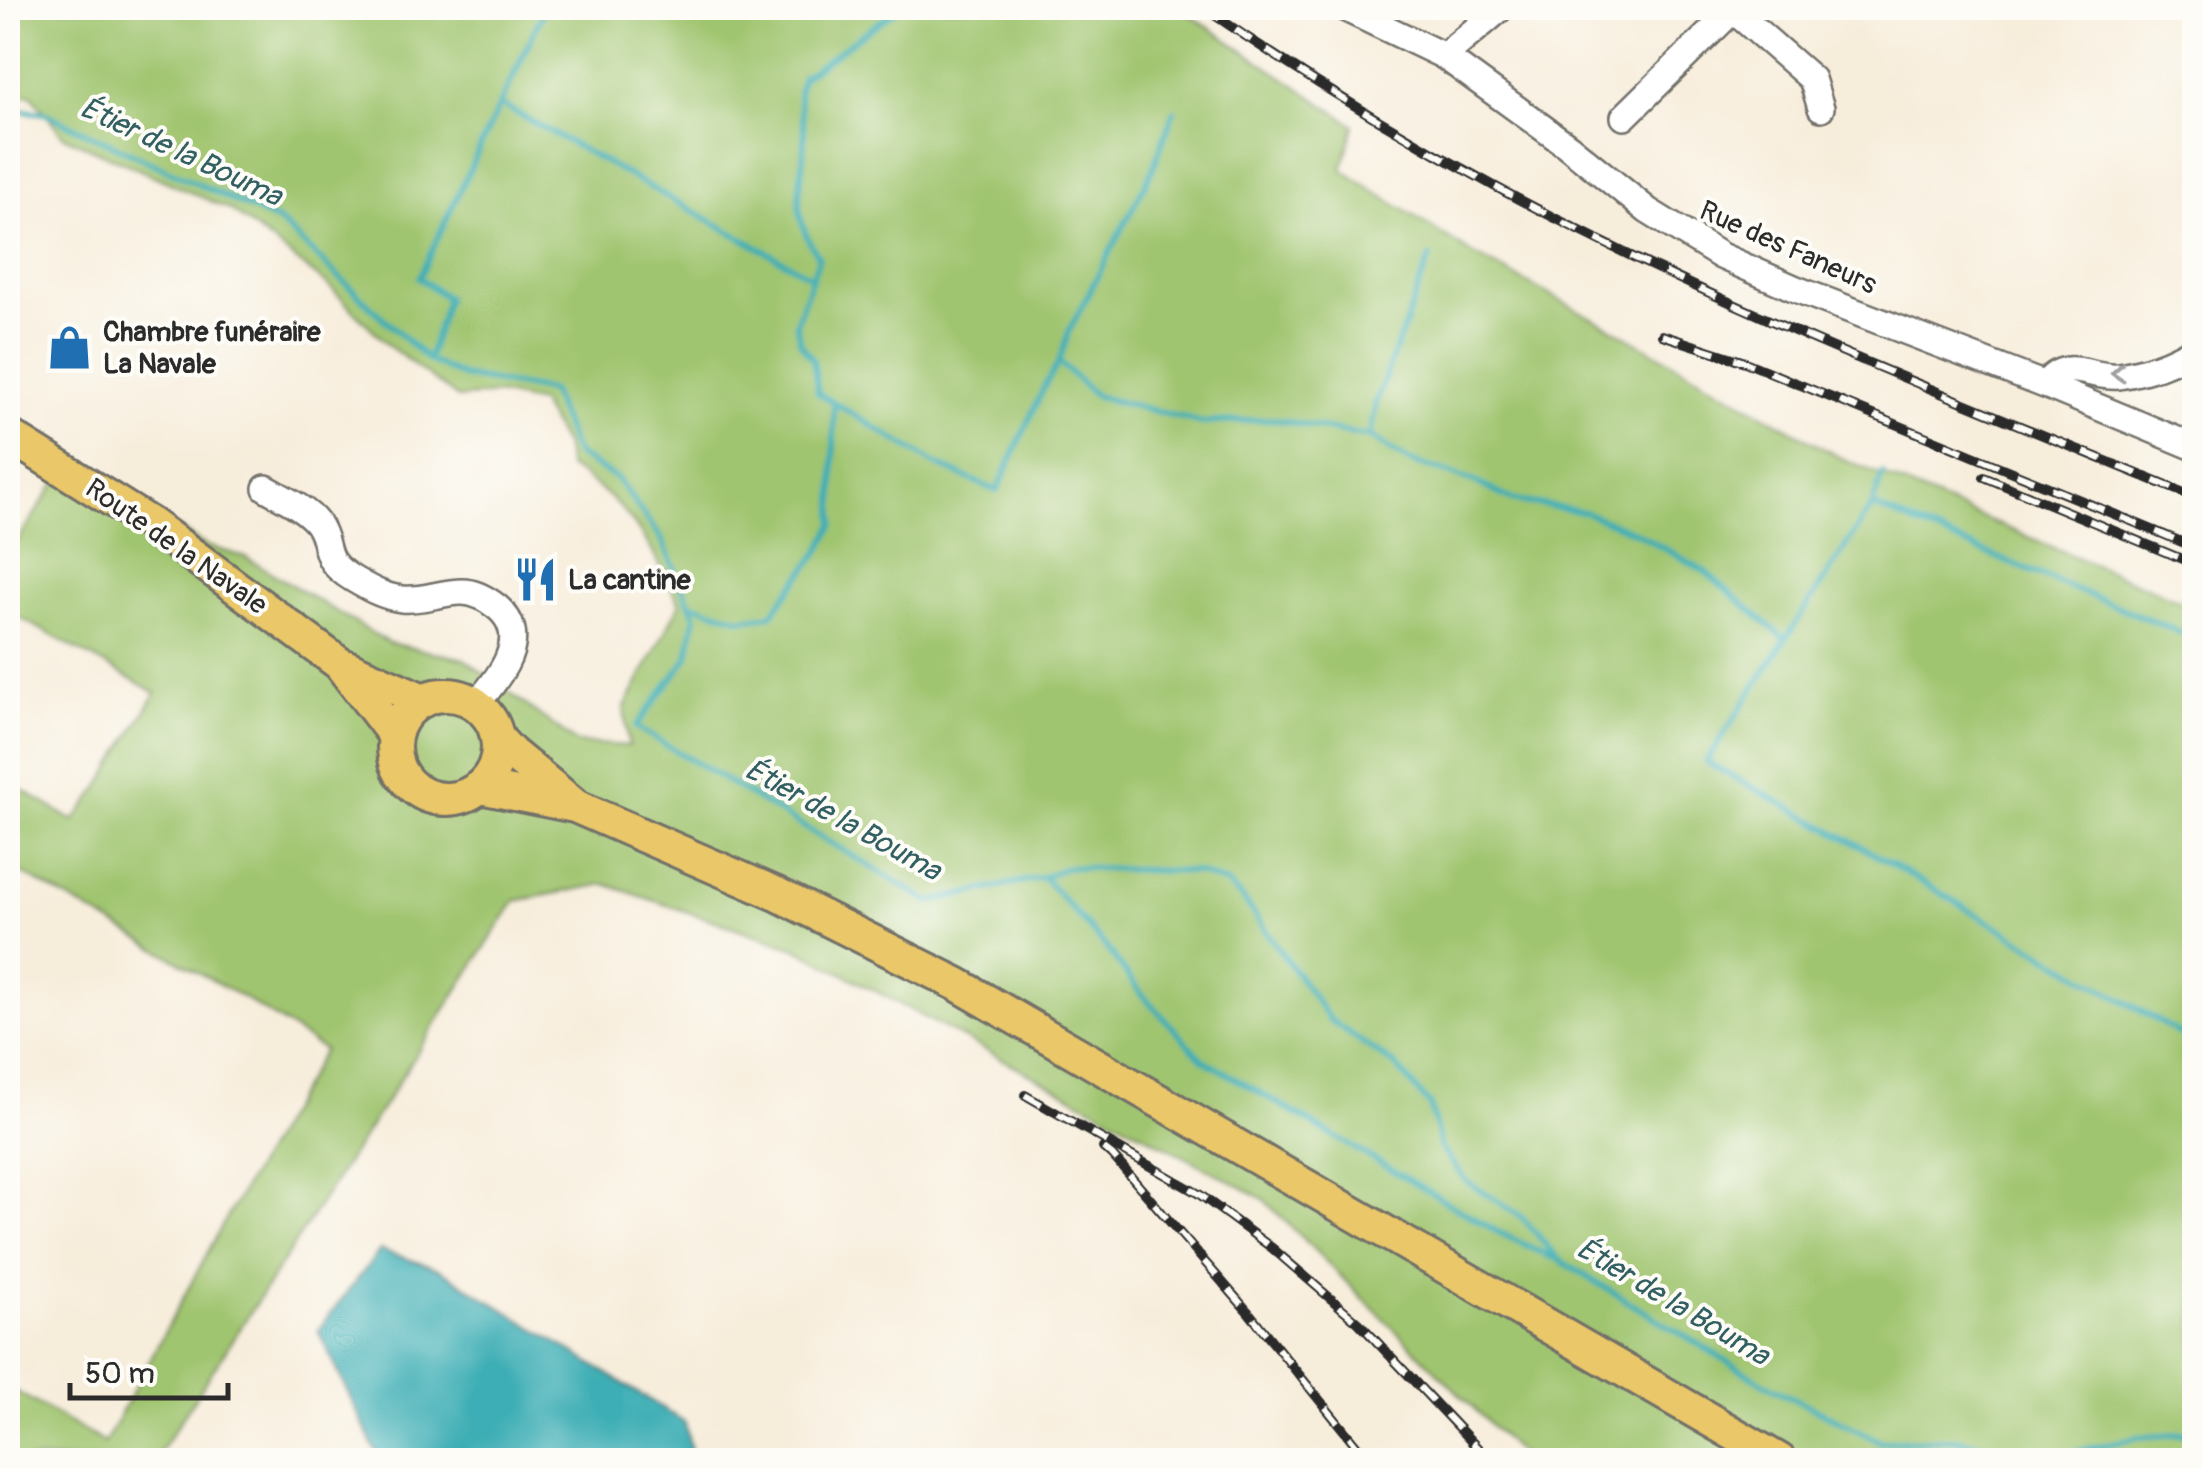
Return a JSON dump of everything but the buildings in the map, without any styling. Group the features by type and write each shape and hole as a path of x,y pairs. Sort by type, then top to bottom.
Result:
{"main road":[{"name":"Route de la Navale","path":"8,435 152,525 340,664 422,700"},
{"name":"Route de la Navale","path":"340,664 394,736"},
{"path":"480,788 496,765 497,738 490,719 476,704 449,696 422,700 407,712 394,736 394,756 401,775 422,794 449,800 480,788 575,806 777,894 957,984 1779,1460"},
{"path":"497,738 575,806"}],"street":[{"name":"Rue des Faneurs","path":"1344,8 1444,56 1568,146 1648,212 1721,256 2194,446"},
{"path":"1444,56 1501,8"},
{"path":"1624,118 1734,9 1812,79 1821,108"},
{"path":"2045,384 2052,374 2068,368 2115,376 2175,361 2194,348"},
{"path":"266,488 316,523 333,564 376,592 396,599 417,600 467,592 501,610 512,625 514,640 507,662 476,704"}],"green space":[{"path":"8,8 1180,8 1354,125 1342,170 1471,253 1839,457 2194,607 2194,1460 1526,1460 1262,1198 795,948 605,884 515,901 155,1460 8,1460 8,1387 105,1443 223,1224 324,1050 249,1001 8,865 8,781 74,821 99,788 156,693 8,611 8,555 52,488 75,461 206,546 245,557 389,643 464,659 577,743 629,746 624,709 680,604 658,561 623,510 568,467 564,445 540,403 497,394 458,398 389,346 328,285 231,210 63,136 31,95 8,94"}],"water":[{"path":"380,1250 439,1269 685,1422 693,1460 380,1460 318,1330"}],"waterway":[{"path":"428,360 447,298 419,278 545,8"},
{"path":"899,8 803,77 800,84 804,149 799,209 808,240 819,258 796,323 800,342 813,360 818,393 935,464 997,491 1059,362 1069,331 1152,171 1174,111"},
{"path":"500,104 812,277"},
{"name":"Étier de la Bouma","path":"8,109 44,113 280,222 428,360 462,376 551,391 576,454 617,479 661,538 695,616 688,657 636,727 930,902 1043,877 1068,867 1196,872 1227,884 1243,899 1330,1020 1396,1066 1430,1105 1441,1148 1466,1181 1522,1217 1559,1260 1765,1384 1881,1442 1954,1439 2033,1455 2071,1453 2138,1437 2194,1433"},
{"path":"1370,437 1376,402 1430,257"},
{"path":"1059,362 1095,396 1203,423 1272,419 1370,437 1409,461 1469,479 1512,500 1584,512 1637,533 1703,570 1784,638"},
{"path":"689,603 741,619 771,615 821,549 834,524 834,403"},
{"path":"1883,473 1872,506 1706,762 1862,847 2194,1042"},
{"path":"1872,506 2194,638"},
{"path":"1043,877 1202,1059 1496,1231 1553,1258"}],"railway":[{"path":"1204,8 1383,123 1579,230 1840,351 2194,497"},
{"path":"1662,335 1745,362 2194,547"},
{"path":"1984,477 2194,564"},
{"path":"1025,1095 1199,1194 1272,1248 1359,1323 1489,1460"},
{"path":"1103,1148 1250,1314 1368,1460"}],"place":[{"name":"Chambre funéraire La Navale","path":"70,348"},
{"name":"La cantine","path":"535,580"}]}
